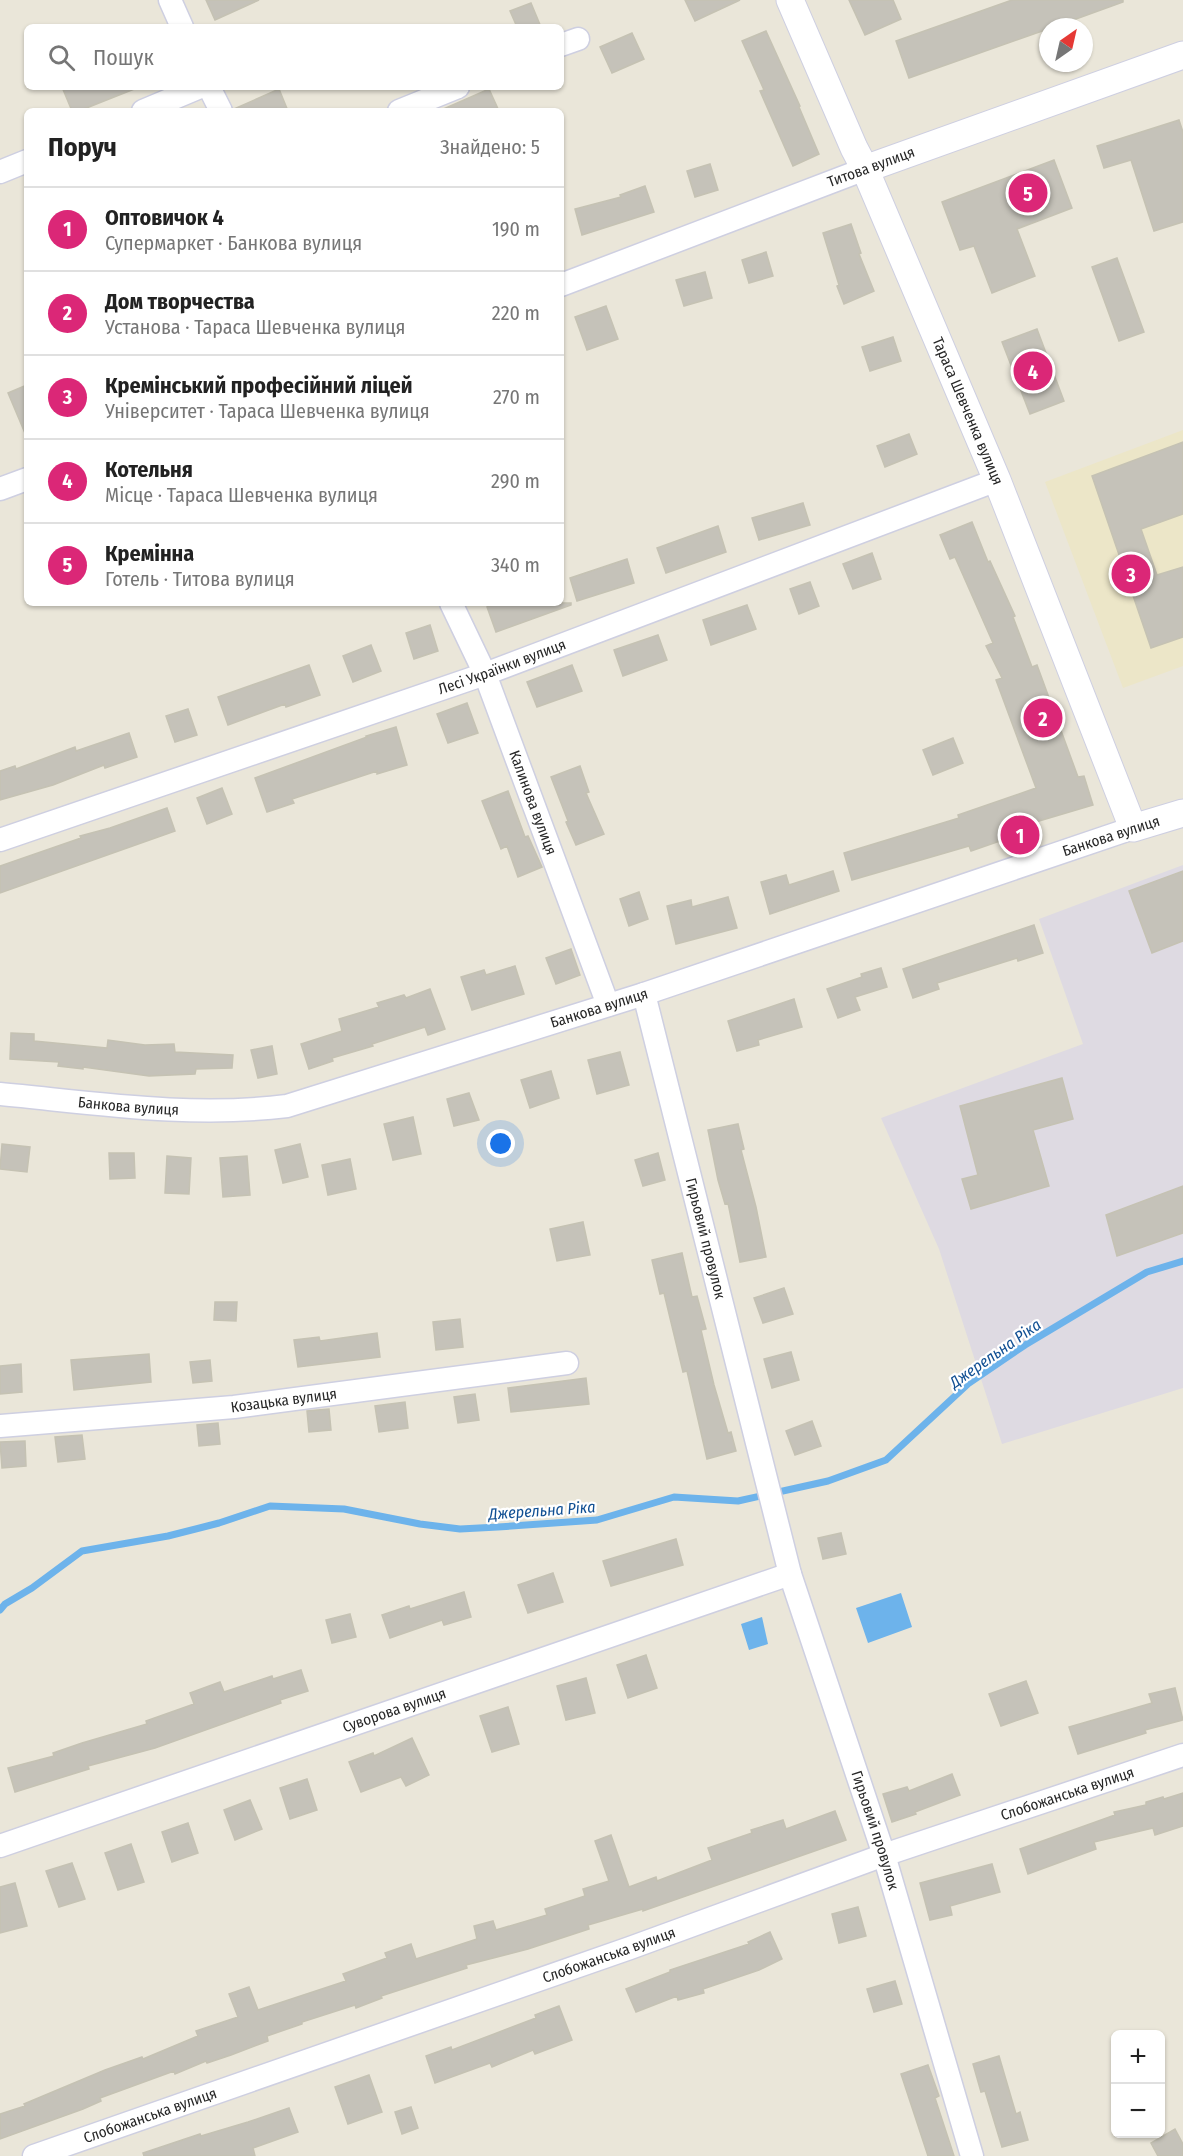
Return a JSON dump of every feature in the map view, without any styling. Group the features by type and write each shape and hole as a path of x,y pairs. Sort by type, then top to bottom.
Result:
{"street":[{"path":"170,0 181,24"},
{"name":"Тараса Шевченка вулиця","path":"790,0 865,169 997,480 1133,828"},
{"name":"Титова вулиця","path":"564,284 865,169 1183,55"},
{"path":"150,108 193,90"},
{"path":"210,90 220,108"},
{"path":"406,108 451,90"},
{"path":"0,172 24,161"},
{"path":"0,489 24,480"},
{"name":"Лесі Українки вулиця","path":"0,840 485,674 997,480"},
{"name":"Калинова вулиця","path":"453,606 485,674 608,1005"},
{"name":"Банкова вулиця","path":"0,1094 196,1112 238,1112 287,1106 644,994 1183,813"},
{"name":"Гирьовий провулок","path":"644,994 790,1574 884,1855 972,2156"},
{"name":"Козацька вулиця","path":"0,1426 234,1407 567,1363"},
{"name":"Суворова вулиця","path":"0,1846 790,1574"},
{"name":"Слобожанська вулиця","path":"34,2156 630,1948 884,1855 1183,1755"}],"shaded area":[{"path":"1183,430 1183,666 1123,688 1045,482"},
{"path":"1183,865 1183,1388 1002,1444 939,1249 881,1118 1083,1044 1039,919"}],"water":[{"path":"901,1593 912,1627 868,1643 856,1608"},
{"path":"762,1617 768,1644 749,1650 741,1624"}],"building":[{"path":"206,0 259,0 215,20"},
{"path":"685,0 740,0 695,21"},
{"path":"849,0 893,0 901,19 865,35"},
{"path":"1012,0 1123,0 1123,2 1079,18 1039,18 1039,32 909,78 896,41"},
{"path":"531,3 540,24 516,24 510,11"},
{"path":"766,31 819,154 793,166 760,91 764,90 742,41"},
{"path":"632,33 644,59 612,73 600,47"},
{"path":"63,90 132,90 87,108 71,108"},
{"path":"279,90 287,108 236,108"},
{"path":"489,90 498,108 446,108"},
{"path":"1179,120 1183,132 1183,222 1154,231 1131,160 1104,168 1097,146"},
{"path":"1054,160 1072,208 1017,229 1035,276 992,293 974,246 960,250 942,202"},
{"path":"710,164 718,190 695,197 687,171"},
{"path":"645,186 654,212 582,235 575,209 621,197 620,195"},
{"path":"851,224 861,253 859,254 874,291 844,304 823,233"},
{"path":"766,252 773,276 749,283 742,260"},
{"path":"1117,258 1144,332 1119,341 1092,267"},
{"path":"705,272 712,298 684,306 676,280"},
{"path":"606,306 618,339 587,350 575,317"},
{"path":"1037,329 1064,401 1030,414 1002,342"},
{"path":"893,337 901,361 870,371 862,347"},
{"path":"24,386 24,431 8,393"},
{"path":"909,434 917,454 885,467 877,446"},
{"path":"1183,442 1183,514 1141,529 1157,575 1183,567 1183,637 1151,648 1092,476"},
{"path":"803,503 810,525 759,540 752,518"},
{"path":"972,522 988,562 990,561 1015,616 1013,617 1032,667 1037,665 1078,777 1084,776 1093,805 1029,824 1032,830 971,851 969,846 852,880 844,853 959,818 958,815 1036,788 996,680 1002,678 986,646 993,643 955,557 950,559 940,535"},
{"path":"718,526 726,552 666,573 657,548"},
{"path":"872,553 881,579 853,589 843,564"},
{"path":"627,559 634,583 577,601 570,578"},
{"path":"810,582 819,606 799,614 790,589"},
{"path":"564,603 571,603 571,605 496,632 487,607 564,606"},
{"path":"747,605 756,629 711,645 703,620"},
{"path":"430,625 438,651 414,659 406,633"},
{"path":"658,635 667,660 623,676 614,650"},
{"path":"371,645 381,671 353,682 343,656"},
{"path":"309,665 320,695 286,707 285,704 228,725 218,697"},
{"path":"572,665 582,691 537,707 527,682"},
{"path":"467,703 478,733 448,743 437,714"},
{"path":"188,709 197,735 175,742 166,716"},
{"path":"396,727 407,765 377,774 377,771 292,799 294,803 267,812 255,778"},
{"path":"129,733 137,757 105,768 104,765 53,785 0,800 0,771 15,766 16,769 75,747 76,751"},
{"path":"953,738 963,763 933,775 923,750"},
{"path":"580,766 589,792 586,793 604,834 576,845 551,777"},
{"path":"222,788 232,814 207,824 197,798"},
{"path":"508,791 525,837 528,836 542,867 518,877 507,846 501,849 482,801"},
{"path":"167,808 175,831 0,893 0,866 81,838 80,836"},
{"path":"833,871 839,891 770,914 761,882 786,875 789,885"},
{"path":"1183,871 1183,941 1152,953 1129,891"},
{"path":"639,892 648,919 629,926 620,899"},
{"path":"728,897 737,928 676,944 667,906 691,900 692,907"},
{"path":"1034,925 1043,953 1018,961 1017,958 937,983 939,989 913,998 903,969"},
{"path":"571,949 580,975 556,984 546,958"},
{"path":"515,966 524,994 472,1010 461,977 484,970 486,975"},
{"path":"881,968 887,987 855,997 860,1010 838,1018 827,989"},
{"path":"430,989 445,1029 428,1035 425,1027 332,1058 333,1061 309,1069 301,1044 342,1031 339,1019 379,1007 377,1003 404,995 406,998"},
{"path":"794,999 802,1027 758,1040 759,1045 737,1051 728,1021"},
{"path":"11,1033 34,1034 34,1041 107,1048 108,1040 145,1045 174,1044 175,1052 233,1055 232,1068 196,1069 195,1074 149,1076 58,1066 59,1062 10,1059"},
{"path":"272,1046 277,1074 258,1078 251,1050"},
{"path":"620,1052 629,1085 597,1094 588,1060"},
{"path":"551,1071 559,1098 530,1108 521,1080"},
{"path":"1062,1078 1073,1119 1033,1130 1049,1186 971,1209 962,1179 978,1175 960,1106"},
{"path":"469,1093 479,1120 454,1126 447,1099"},
{"path":"413,1117 421,1154 393,1160 384,1124"},
{"path":"738,1124 744,1149 741,1150 766,1257 740,1262 728,1203 725,1204 718,1180 708,1130"},
{"path":"2,1144 30,1147 27,1172 0,1169"},
{"path":"300,1144 308,1177 283,1183 275,1150"},
{"path":"109,1153 134,1153 135,1178 110,1179"},
{"path":"658,1153 665,1180 643,1186 635,1160"},
{"path":"167,1156 191,1158 189,1194 165,1193"},
{"path":"247,1156 250,1195 223,1197 220,1158"},
{"path":"350,1159 356,1189 328,1195 322,1165"},
{"path":"1183,1186 1183,1233 1117,1256 1106,1215"},
{"path":"583,1222 590,1255 557,1261 550,1229"},
{"path":"682,1253 692,1297 697,1296 706,1329 701,1330 714,1385 728,1433 731,1432 736,1451 707,1459 687,1371 683,1372 664,1293 660,1294 652,1260"},
{"path":"784,1288 793,1314 763,1323 754,1298"},
{"path":"215,1302 237,1302 236,1321 214,1320"},
{"path":"460,1319 463,1347 436,1350 433,1322"},
{"path":"377,1333 380,1357 298,1367 294,1340 319,1337 320,1341"},
{"path":"791,1352 799,1380 772,1388 764,1359"},
{"path":"149,1354 151,1382 74,1390 71,1360"},
{"path":"210,1360 212,1381 193,1383 190,1362"},
{"path":"21,1364 22,1392 0,1394 0,1366"},
{"path":"586,1378 589,1404 511,1412 508,1388"},
{"path":"475,1394 479,1420 458,1423 454,1397"},
{"path":"405,1402 408,1428 379,1432 375,1406"},
{"path":"329,1409 331,1430 309,1432 307,1411"},
{"path":"812,1421 821,1446 795,1455 786,1431"},
{"path":"218,1423 220,1444 199,1446 197,1425"},
{"path":"82,1435 85,1459 58,1462 55,1437"},
{"path":"25,1441 26,1466 2,1468 0,1442"},
{"path":"841,1533 846,1554 823,1559 818,1538"},
{"path":"676,1539 683,1565 611,1586 603,1561"},
{"path":"553,1573 563,1602 528,1613 518,1585"},
{"path":"464,1592 471,1617 444,1625 442,1620 390,1638 382,1615"},
{"path":"350,1614 356,1637 332,1643 326,1620"},
{"path":"646,1655 657,1688 628,1698 617,1665"},
{"path":"301,1670 308,1691 280,1700 281,1703 155,1748 88,1766 89,1769 15,1792 8,1768 54,1756 53,1753 82,1743 147,1724 146,1721 194,1704 190,1693 220,1682 224,1692 272,1676 273,1679"},
{"path":"586,1678 595,1713 566,1720 557,1686"},
{"path":"1026,1681 1038,1713 1001,1726 989,1694"},
{"path":"1175,1688 1183,1720 1145,1730 1146,1733 1078,1754 1069,1727 1152,1703 1149,1694"},
{"path":"508,1707 519,1744 492,1752 480,1716"},
{"path":"412,1738 429,1775 406,1786 401,1777 361,1792 349,1762 373,1753 374,1756"},
{"path":"952,1774 960,1795 892,1822 883,1794 907,1787 909,1791"},
{"path":"307,1779 317,1810 290,1819 280,1788"},
{"path":"1183,1793 1183,1826 1155,1835 1153,1828 1094,1842 1096,1849 1028,1874 1020,1849 1115,1815 1114,1812"},
{"path":"250,1800 262,1829 235,1840 224,1810"},
{"path":"835,1811 846,1840 643,1911 643,1909 588,1925 589,1929 528,1949 466,1965 467,1968 381,1996 382,1998 356,2008 355,2005 302,2022 302,2024 267,2036 268,2041 100,2098 101,2101 83,2109 0,2139 0,2114 25,2106 24,2104 105,2070 142,2057 143,2059 198,2036 196,2031 238,2017 229,1994 249,1987 258,2010 346,1981 343,1974 387,1958 385,1953 411,1944 416,1959 477,1939 474,1926 493,1921 496,1930 547,1915 545,1909 585,1896 583,1889 609,1881 595,1841 611,1835 629,1887 656,1877 657,1881 712,1860 708,1848 752,1833 751,1830 783,1820 786,1829"},
{"path":"188,1823 198,1853 172,1862 162,1832"},
{"path":"131,1844 144,1882 118,1890 105,1853"},
{"path":"72,1863 85,1899 59,1907 46,1871"},
{"path":"992,1864 1000,1892 950,1906 952,1915 930,1920 920,1883"},
{"path":"15,1883 27,1926 0,1933 0,1887"},
{"path":"858,1907 866,1936 839,1943 832,1914"},
{"path":"770,1932 782,1959 759,1970 703,1989 704,1993 678,2000 677,1996 636,2012 626,1989 670,1972 670,1970 749,1944 748,1942"},
{"path":"895,1981 902,2004 874,2012 867,1989"},
{"path":"559,2006 572,2040 535,2054 533,2050 492,2067 490,2063 435,2083 426,2056 451,2047 452,2050 536,2018 535,2015"},
{"path":"999,2056 1016,2114 1020,2112 1028,2140 1002,2147 985,2091 981,2092 973,2064"},
{"path":"928,2065 939,2096 935,2098 954,2156 928,2156 901,2074"},
{"path":"369,2075 382,2112 348,2124 335,2087"},
{"path":"411,2107 418,2128 402,2134 395,2112"},
{"path":"289,2108 298,2132 253,2148 255,2156 144,2156 143,2153 200,2134 201,2136"},
{"path":"1175,2129 1183,2144 1183,2156 1158,2156 1151,2143 1160,2138 1165,2138 1165,2135"}],"waterway":[{"name":"Джерельна Ріка","path":"0,1610 5,1604 32,1588 82,1551 168,1536 219,1523 270,1506 344,1509 420,1524 460,1529 597,1520 674,1497 738,1501 828,1481 886,1460 969,1383 1025,1345 1147,1272 1183,1261"}],"place":[{"name":"Кремінна","path":"1028,193"},
{"name":"Котельня","path":"1033,371"},
{"name":"Кремінський професійний ліцей","path":"1131,574"},
{"name":"Дом творчества","path":"1043,718"},
{"name":"Оптовичок 4","path":"1020,835"}]}
